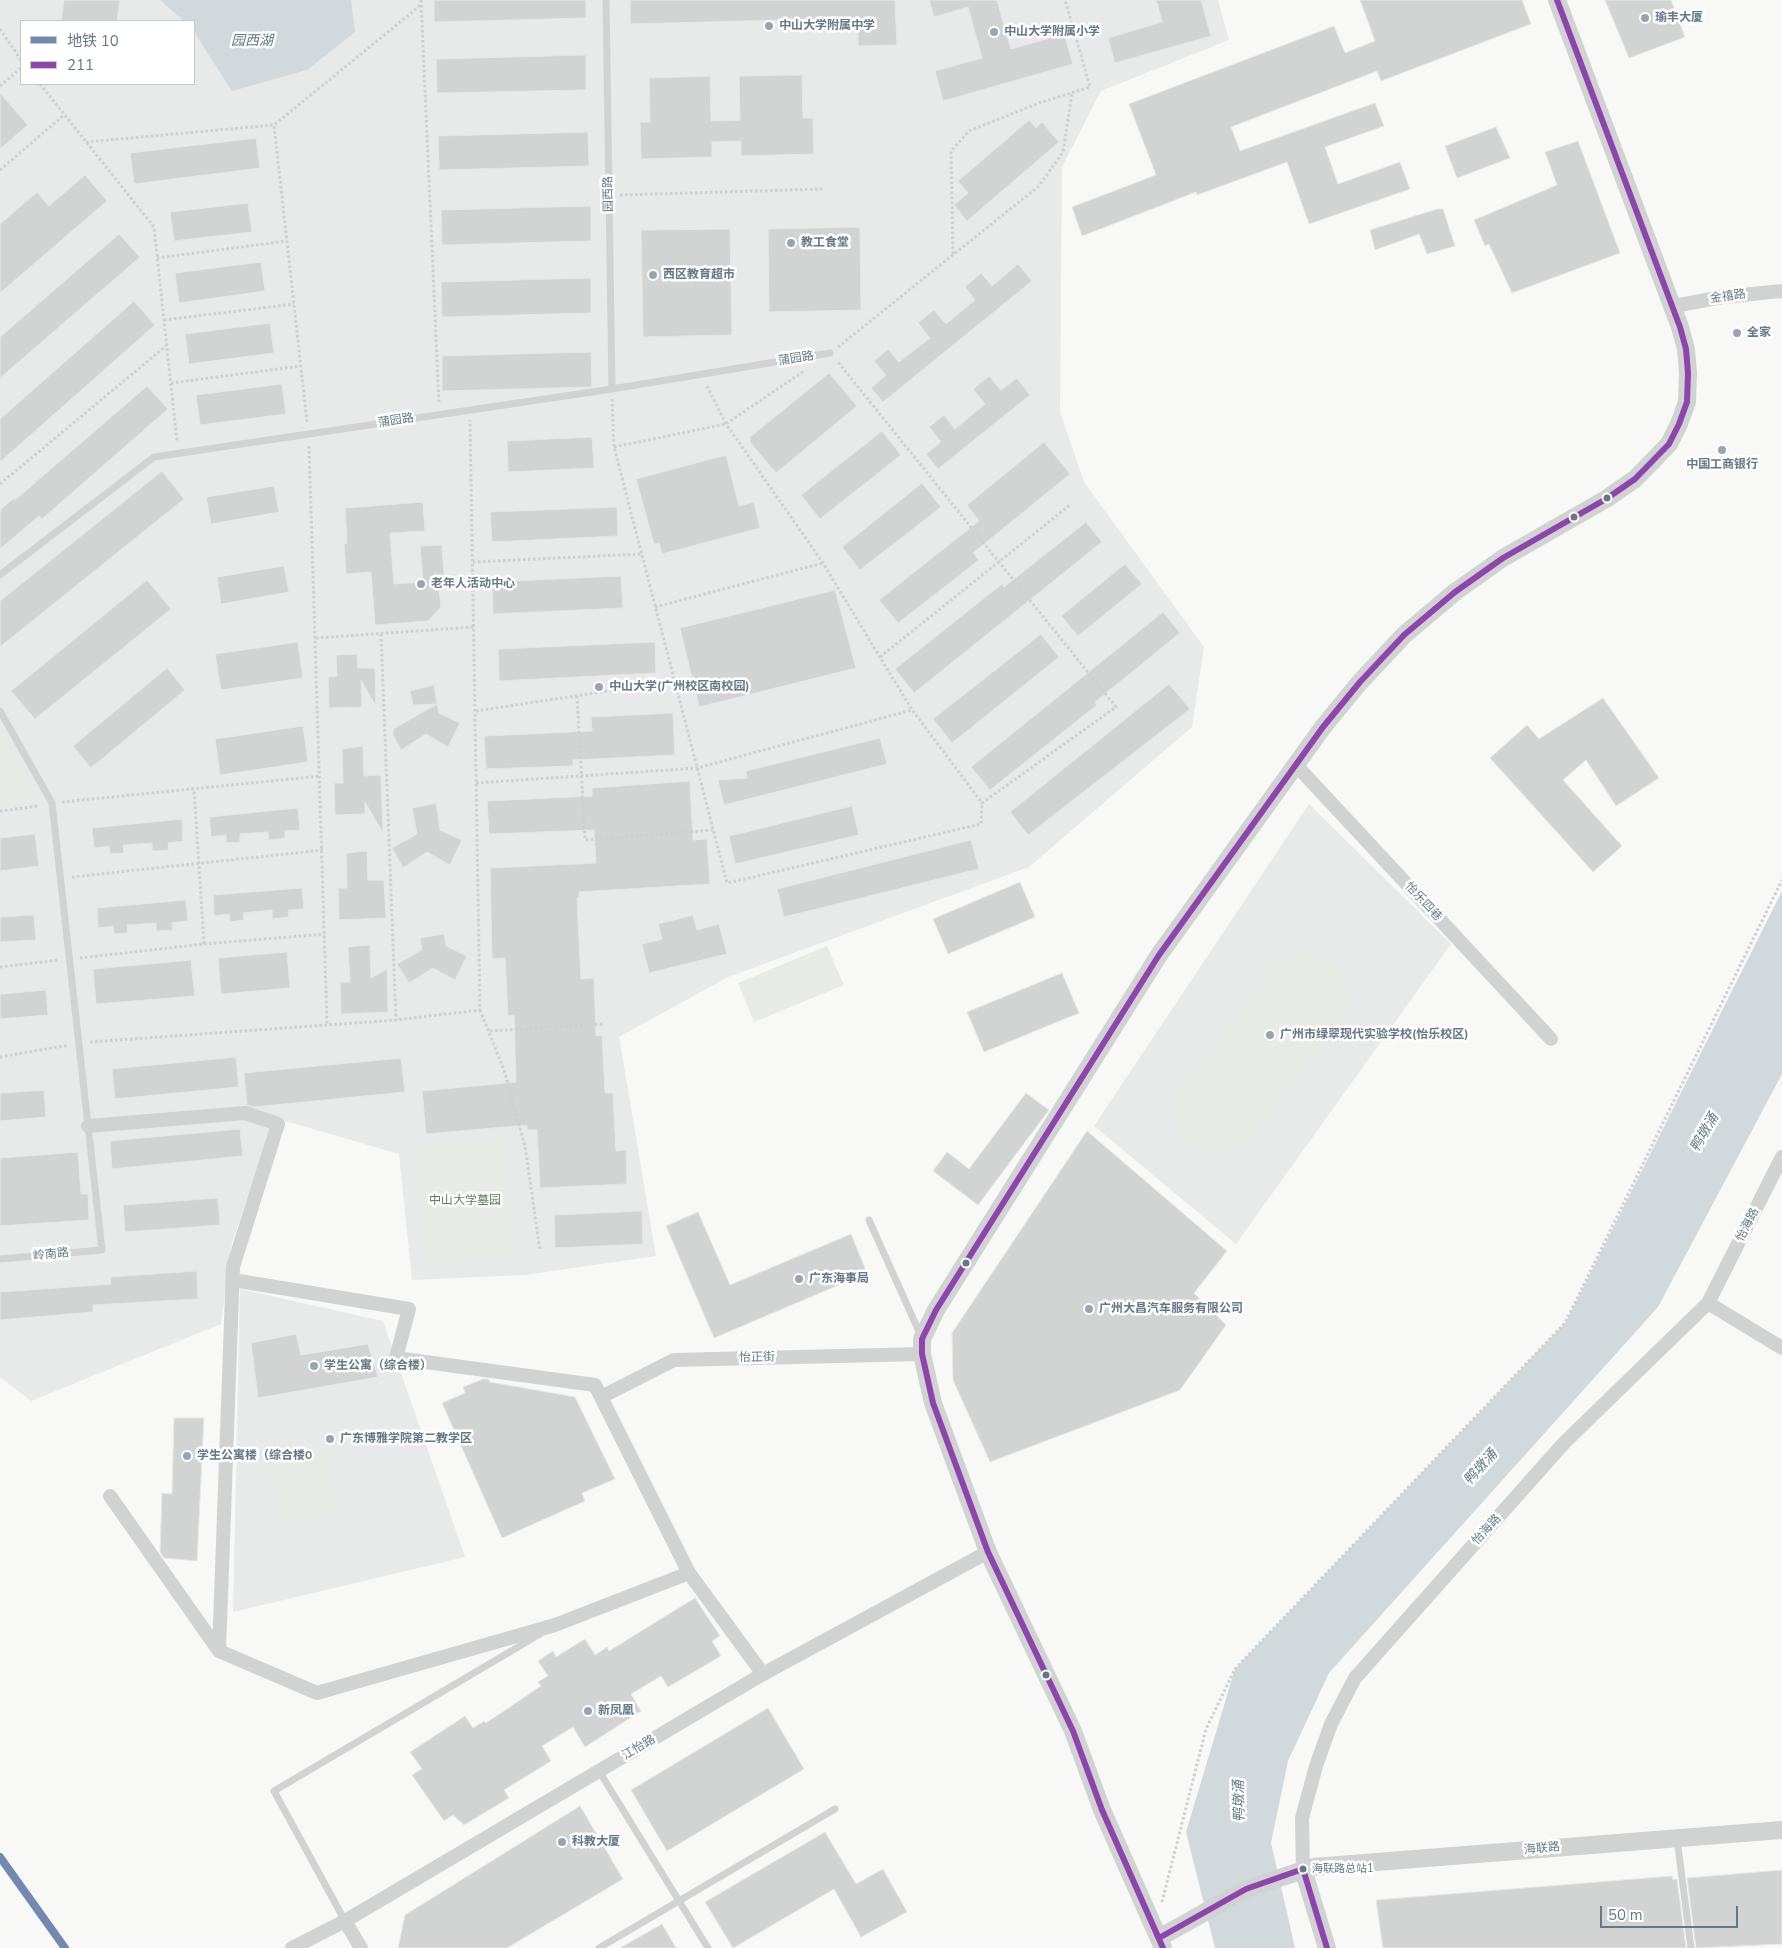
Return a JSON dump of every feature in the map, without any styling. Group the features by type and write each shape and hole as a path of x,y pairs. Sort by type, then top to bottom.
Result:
{"street":[{"path":"1159,1938 1102,1810 1073,1731 988,1552 945,1441 931,1395 922,1346 936,1310 1159,955 1295,764 1360,682 1404,635 1455,592 1503,558 1606,500 1635,479 1669,444 1687,402 1688,373 1686,349 1674,306 1557,0"},
{"name":"金禧路","path":"1674,306 1722,297 1782,291"},
{"name":"怡乐四巷","path":"1295,764 1551,1039"},
{"path":"88,1126 245,1113 278,1124 233,1267 219,1651"},
{"name":"怡海路","path":"1328,1948 1303,1869 1302,1818 1316,1766 1331,1724 1356,1678 1564,1443 1708,1303 1782,1157"},
{"path":"233,1280 409,1308 396,1358 595,1385 689,1573 763,1674"},
{"path":"1708,1303 1782,1348"},
{"name":"怡正街","path":"601,1397 674,1360 922,1346"},
{"path":"110,1496 219,1651 317,1693 555,1625 689,1573"},
{"name":"江怡路","path":"292,1948 345,1921 763,1674 988,1552"},
{"name":"海联路","path":"1159,1938 1246,1889 1303,1869 1782,1830"},
{"path":"345,1921 362,1948"}],"lane":[{"name":"园西路","path":"606,0 612,389"},
{"name":"蒲园路","path":"0,575 154,457 612,389 830,353"},
{"path":"0,711 52,804 88,1126"},
{"name":"岭南路","path":"0,1259 102,1250 88,1126"},
{"path":"869,1220 922,1346"},
{"path":"345,1921 274,1791 555,1625"},
{"path":"600,1771 708,1948"},
{"path":"599,1948 835,1809"},
{"path":"1677,1838 1691,1948"}],"path":[{"path":"421,0 440,414"},
{"path":"953,254 952,151 969,131 1090,87 1065,0"},
{"path":"86,142 274,125 421,5"},
{"path":"0,29 20,59"},
{"path":"0,86 20,69"},
{"path":"41,85 154,227 178,454"},
{"path":"982,803 1116,707 830,353 1039,186 1064,152 1072,93"},
{"path":"0,170 64,114"},
{"path":"274,125 308,434 321,776 327,1025"},
{"path":"609,195 824,189"},
{"path":"157,258 287,241"},
{"path":"164,320 294,304"},
{"path":"0,484 167,346"},
{"path":"171,383 301,366"},
{"path":"614,447 726,424 806,370"},
{"path":"612,389 614,447 727,883 981,824 982,803 912,710 823,563 726,424 701,374"},
{"path":"470,410 480,1010 504,1070 525,1146 540,1250"},
{"path":"880,657 1070,505"},
{"path":"473,562 641,554"},
{"path":"655,607 823,563"},
{"path":"316,638 473,627"},
{"path":"381,634 396,1020"},
{"path":"476,711 674,681"},
{"path":"577,696 585,840 713,830"},
{"path":"476,783 697,768 912,710"},
{"path":"0,812 52,804 321,776"},
{"path":"194,789 204,944"},
{"path":"61,878 322,850"},
{"path":"1159,1938 1206,1729 1235,1668 1566,1322 1782,880"},
{"path":"0,967 204,944 325,934"},
{"path":"0,1057 79,1043 396,1020 480,1010"},
{"path":"490,1031 603,1024"}],"shaded area":[{"name":"中山大学(广州校区南校园)","path":"0,0 1218,0 1229,40 1101,91 1062,167 1060,412 1084,482 1204,647 1192,727 1029,867 728,977 619,1037 656,1256 525,1275 412,1280 399,1154 275,1118 232,1243 221,1324 31,1401 0,1377"},
{"name":"广州市绿翠现代实验学校(怡乐校区)","path":"1309,804 1451,944 1236,1244 1094,1126"},
{"name":"广东博雅学院第二教学区","path":"240,1289 383,1321 465,1557 233,1612"}],"green space":[{"path":"0,731 40,800 0,806"},
{"path":"827,946 844,985 754,1022 738,983"},
{"path":"1295,955 1313,956 1327,960 1343,976 1348,988 1347,1011 1259,1127 1236,1147 1204,1153 1196,1150 1184,1142 1173,1097 1281,961"},
{"name":"中山大学墓园","path":"501,1138 517,1253 429,1265 414,1150"},
{"path":"317,1436 339,1511 286,1526 263,1448"}],"water":[{"name":"园西湖","path":"160,0 351,0 355,32 307,70 232,91 195,34 195,20 183,20"},
{"name":"鸭墩涌","path":"1782,891 1782,1074 1658,1307 1329,1673 1288,1761 1271,1843 1295,1948 1215,1948 1186,1832 1235,1669 1566,1322"}],"building":[{"path":"64,0 120,0 117,20 61,20"},
{"path":"434,0 586,0 586,18 434,22"},
{"path":"630,0 895,0 897,45 858,46 858,18 630,24"},
{"path":"929,0 997,0 1011,49 1064,34 1073,64 943,101 935,71 982,58 968,7 934,17"},
{"path":"1156,0 1201,0 1211,36 1115,63 1108,38 1162,22"},
{"path":"1360,0 1522,0 1531,24 1381,81 1377,71 1231,127 1240,151 1375,103 1384,126 1325,147 1338,184 1400,162 1410,189 1309,224 1287,162 1197,195 1196,192 1082,236 1072,207 1156,175 1129,104 1334,26 1345,53 1375,41"},
{"name":"瑜丰大厦","path":"1605,0 1671,0 1685,37 1629,58"},
{"path":"586,55 586,90 437,93 436,59"},
{"path":"802,75 803,118 813,118 814,154 741,156 741,141 712,142 712,157 641,159 640,122 650,122 649,78 710,76 711,121 740,120 739,76"},
{"path":"0,93 28,125 0,149"},
{"path":"1029,120 1036,128 1042,122 1059,142 967,221 954,205 968,193 958,181"},
{"path":"1496,127 1510,158 1457,178 1445,146"},
{"path":"588,132 589,166 439,170 438,136"},
{"path":"256,138 260,168 134,184 130,153"},
{"path":"1578,141 1620,253 1512,293 1489,244 1485,246 1474,220 1557,185 1545,152"},
{"path":"85,175 107,201 0,293 0,224 37,192 49,206"},
{"path":"248,203 252,232 174,241 170,212"},
{"path":"591,206 591,241 442,245 441,210"},
{"path":"1437,209 1443,209 1455,246 1427,254 1419,234 1375,250 1370,230"},
{"path":"860,227 861,310 769,312 768,229"},
{"path":"730,229 732,335 643,337 641,230"},
{"path":"119,234 140,257 0,378 0,337"},
{"path":"261,262 265,291 179,303 175,273"},
{"path":"1018,264 1032,281 883,402 871,388 886,375 874,361 888,349 899,362 930,338 918,323 934,310 946,324 975,300 965,287 981,273 992,286"},
{"path":"591,278 591,313 442,317 441,282"},
{"path":"134,301 155,325 0,462 0,419"},
{"path":"270,323 274,353 189,364 185,334"},
{"path":"591,352 592,387 442,391 442,356"},
{"path":"829,373 857,406 776,473 750,442 750,437"},
{"path":"989,376 1001,390 1017,378 1030,395 938,469 926,454 941,442 929,427 944,415 955,429 985,404 973,389"},
{"path":"282,384 286,414 200,425 196,395"},
{"path":"147,386 168,409 42,519 39,516 0,549 0,510 14,498 15,500"},
{"path":"882,431 901,455 820,519 801,495"},
{"path":"592,437 594,468 508,472 507,441"},
{"path":"1044,442 1070,474 973,553 979,560 898,623 879,600 979,521 967,505"},
{"path":"726,455 739,506 754,502 760,528 662,554 659,543 654,544 636,479"},
{"path":"162,471 184,499 0,647 0,601"},
{"path":"922,483 941,507 860,570 842,547"},
{"path":"274,486 279,512 211,524 206,497"},
{"path":"423,502 425,531 390,533 394,584 423,582 420,546 442,545 445,589 439,589 441,607 428,621 375,625 371,572 346,574 344,544 347,543 345,508"},
{"path":"617,507 618,536 492,542 490,512"},
{"path":"1086,522 1102,542 914,693 895,669 1002,584 1004,587"},
{"path":"1125,564 1142,584 1078,636 1061,616"},
{"path":"284,566 289,592 221,604 217,577"},
{"path":"621,576 623,608 493,614 492,582"},
{"path":"147,580 171,609 35,719 11,691"},
{"path":"835,590 856,668 699,707 680,628"},
{"path":"1163,612 1180,633 1095,702 1097,705 990,790 971,767"},
{"path":"1041,634 1059,657 952,743 933,719"},
{"path":"298,642 303,678 221,690 215,654"},
{"path":"655,642 656,673 499,681 498,649"},
{"path":"357,654 358,668 375,668 376,706 361,680 362,707 329,708 328,677 337,676 336,655"},
{"path":"167,668 185,690 91,768 73,746"},
{"path":"1169,684 1190,709 1028,835 1010,812"},
{"path":"434,685 437,704 413,705 410,691"},
{"path":"1603,698 1659,778 1616,806 1586,760 1563,780 1622,846 1593,872 1490,758 1527,725 1539,739"},
{"path":"437,704 439,713 460,723 448,747 426,734 401,750 393,735 393,729"},
{"path":"673,713 675,755 573,760 573,766 486,769 484,736 592,731 591,717"},
{"path":"303,726 308,762 220,775 215,739"},
{"path":"880,738 887,764 724,805 718,780 747,778 746,771"},
{"path":"363,746 364,776 381,775 383,833 365,802 365,814 335,815 334,783 343,783 342,749"},
{"path":"690,781 693,840 707,839 710,884 579,892 579,898 577,898 581,979 594,978 596,1036 602,1035 605,1093 613,1093 616,1151 626,1150 627,1184 540,1188 537,1130 527,1130 527,1125 426,1134 422,1091 516,1082 514,1015 508,1016 505,958 492,959 490,868 596,863 594,830 489,834 487,801 592,796 592,788"},
{"path":"436,803 440,830 462,840 450,865 427,852 403,868 392,848 417,834 412,808"},
{"path":"852,806 859,835 735,864 729,836"},
{"path":"298,808 300,830 285,831 285,838 269,840 268,832 240,834 240,842 226,843 226,835 211,837 209,817"},
{"path":"182,819 183,841 168,843 169,850 152,851 152,843 123,845 124,853 110,854 109,846 94,848 92,828"},
{"path":"35,834 39,866 0,871 0,838"},
{"path":"971,840 979,869 784,917 777,889"},
{"path":"367,851 368,880 384,880 386,918 339,920 338,888 347,888 346,853"},
{"path":"1020,882 1035,917 948,954 933,919"},
{"path":"302,888 304,909 288,910 289,917 272,919 272,910 243,913 244,920 230,922 229,914 214,916 213,895"},
{"path":"186,900 188,921 172,923 173,930 156,931 156,923 127,925 128,933 114,934 113,926 98,928 97,908"},
{"path":"34,915 36,940 0,942 0,917"},
{"path":"693,915 697,930 719,924 727,954 649,973 642,944 662,939 658,924"},
{"path":"444,934 446,946 467,956 455,980 433,968 409,983 397,964 422,950 420,938"},
{"path":"370,945 371,978 387,969 388,1012 341,1014 340,982 350,982 348,947"},
{"path":"287,952 290,988 221,994 218,958"},
{"path":"191,960 195,996 96,1004 93,969"},
{"path":"1062,973 1079,1013 984,1052 967,1012"},
{"path":"46,990 48,1015 0,1019 0,994"},
{"path":"236,1057 239,1087 115,1099 112,1069"},
{"path":"401,1058 405,1092 254,1107 247,1105 244,1073"},
{"path":"44,1090 46,1117 0,1121 0,1093"},
{"path":"1026,1093 1049,1110 978,1205 933,1171 947,1152 969,1169"},
{"path":"240,1129 243,1156 112,1169 110,1141"},
{"name":"广州大昌汽车服务有限公司","path":"1087,1131 1227,1251 1194,1293 1226,1325 1180,1390 990,1462 953,1380 952,1333"},
{"path":"78,1152 81,1194 88,1194 89,1220 0,1226 0,1158"},
{"path":"218,1198 220,1225 125,1232 123,1205"},
{"path":"642,1211 643,1244 555,1248 554,1215"},
{"name":"广东海事局","path":"698,1212 730,1285 851,1234 867,1273 714,1338 666,1226"},
{"path":"197,1271 198,1299 93,1305 93,1312 0,1320 0,1292 111,1284 110,1277"},
{"name":"学生公寓（综合楼）","path":"296,1334 301,1355 368,1344 378,1377 258,1398 251,1343"},
{"path":"483,1379 488,1379 490,1382 575,1397 615,1479 582,1493 585,1501 502,1538 442,1403 465,1393 463,1387"},
{"name":"学生公寓楼（综合楼0","path":"174,1418 204,1418 197,1561 164,1558 160,1552 162,1493 172,1494"},
{"name":"新凤凰","path":"695,1598 720,1636 712,1641 721,1656 668,1687 661,1676 631,1694 641,1711 585,1747 573,1727 542,1746 551,1761 504,1790 509,1798 464,1825 453,1815 444,1821 412,1775 422,1769 410,1752 465,1716 473,1728 484,1721 486,1723 541,1686 538,1682 548,1676 538,1661 553,1651 556,1657 585,1639 595,1655 607,1647 609,1651"},
{"path":"768,1708 804,1769 667,1851 631,1790"},
{"name":"科教大厦","path":"580,1806 623,1879 507,1948 398,1948 405,1915"},
{"path":"825,1832 856,1884 883,1869 907,1912 861,1937 834,1889 733,1948 705,1902"},
{"path":"1782,1870 1782,1944 1696,1948 1687,1878"},
{"path":"1672,1876 1673,1880 1677,1879 1686,1948 1383,1948 1376,1900"},
{"path":"662,1924 676,1948 620,1948"}],"metro line":[{"name":"10","path":"0,1857 65,1948"}],"transit line":[{"name":"211","path":"1163,1948 1102,1810 1073,1731 988,1552 933,1403 922,1354 922,1339 936,1310 1159,955 1323,727 1360,682 1404,635 1455,592 1503,558 1606,499 1635,479 1669,444 1679,424 1687,402 1688,373 1686,349 1680,327 1557,0"},
{"name":"211","path":"1159,1938 1246,1889 1303,1869 1327,1948"}],"place":[{"name":"瑜丰大厦","path":"1645,18"},
{"name":"中山大学附属中学","path":"769,26"},
{"name":"中山大学附属小学","path":"994,32"},
{"name":"教工食堂","path":"791,243"},
{"name":"西区教育超市","path":"653,275"},
{"name":"全家","path":"1737,333"},
{"name":"中国工商银行","path":"1722,450"},
{"name":"老年人活动中心","path":"421,584"},
{"name":"中山大学(广州校区南校园)","path":"599,687"},
{"name":"广州市绿翠现代实验学校(怡乐校区)","path":"1270,1035"},
{"name":"广东海事局","path":"799,1279"},
{"name":"广州大昌汽车服务有限公司","path":"1089,1309"},
{"name":"学生公寓（综合楼）","path":"314,1366"},
{"name":"广东博雅学院第二教学区","path":"330,1439"},
{"name":"学生公寓楼（综合楼0","path":"187,1456"},
{"name":"新凤凰","path":"588,1711"},
{"name":"科教大厦","path":"562,1842"},
{"name":"海联路总站1","path":"1303,1869"}]}
